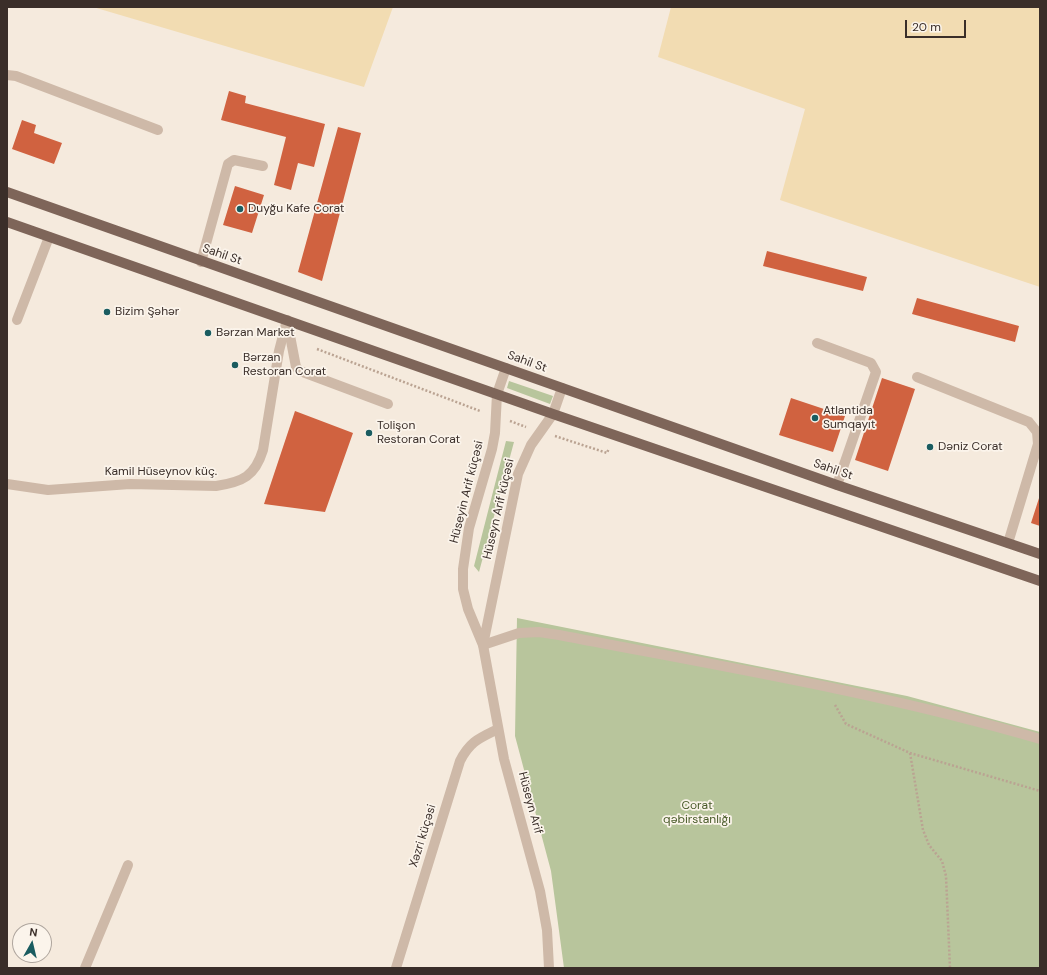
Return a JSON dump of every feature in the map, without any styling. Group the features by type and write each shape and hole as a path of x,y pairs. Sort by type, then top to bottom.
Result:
{"main road":[{"name":"Sahil St","path":"7,192 201,262 837,485 1040,554"},
{"path":"7,222 553,414 1040,581"}],"street":[{"path":"7,75 16,76 158,130"},
{"path":"201,262 228,164 234,160 263,166"},
{"path":"17,320 49,237"},
{"path":"287,320 296,367 300,371 388,404"},
{"name":"Kamil Hüseynov küç.","path":"7,484 48,490 130,484 216,486 231,484 247,477 254,471 263,450 279,351 287,320"},
{"path":"817,344 871,363 876,372 837,485"},
{"name":"Hüseyin Arif küçəsi","path":"483,645 468,609 463,589 463,569 469,528 492,449 495,433 497,394 506,368"},
{"path":"917,377 1029,422 1037,432 1038,444 1008,543"},
{"name":"Hüseyn Arif küçəsi","path":"483,645 518,474 531,445 553,414 562,388"},
{"path":"483,645 519,633 539,632 824,686 1004,728 1040,739"},
{"name":"Hüseyn Arif","path":"483,645 504,759 540,891 547,930 549,968"},
{"name":"Xəzri küçəsi","path":"396,968 460,761 466,748 473,742 498,729"},
{"path":"85,968 128,865"}],"path":[{"path":"317,349 495,416 607,452"},
{"path":"824,686 846,724 910,753 1040,791"},
{"path":"910,753 923,830 930,845 942,861 946,876 950,968"}],"green space":[{"path":"509,381 553,396 550,404 507,388"},
{"path":"506,441 514,442 479,572 474,566"},
{"name":"Corat qəbirstanlığı","path":"517,618 907,696 1040,732 1040,968 564,968 551,871 515,736"}],"sand":[{"path":"93,7 393,7 364,87"},
{"path":"671,7 1040,7 1040,287 780,200 805,109 658,57"}],"building":[{"path":"229,91 246,96 245,103 325,124 314,167 298,163 291,190 274,185 286,137 221,120"},
{"path":"22,120 36,125 34,133 62,143 54,164 12,149"},
{"path":"338,127 361,133 322,281 298,272"},
{"path":"235,186 264,195 252,233 223,225"},
{"path":"767,251 867,277 863,291 763,266"},
{"path":"917,298 1019,326 1015,342 912,314"},
{"path":"882,378 915,389 888,471 855,460"},
{"path":"791,398 845,416 833,452 779,435"},
{"path":"295,411 353,433 325,512 264,504"},
{"path":"1040,495 1040,526 1031,523"}],"place":[{"name":"Duyğu Kafe Corat","path":"240,209"},
{"name":"Bizim Şəhər","path":"107,312"},
{"name":"Bərzan Market","path":"208,333"},
{"name":"Bərzan Restoran Corat","path":"235,365"},
{"name":"Atlantida Sumqayıt","path":"815,418"},
{"name":"Tolişon Restoran Corat","path":"369,433"},
{"name":"Dəniz Corat","path":"930,447"}]}
